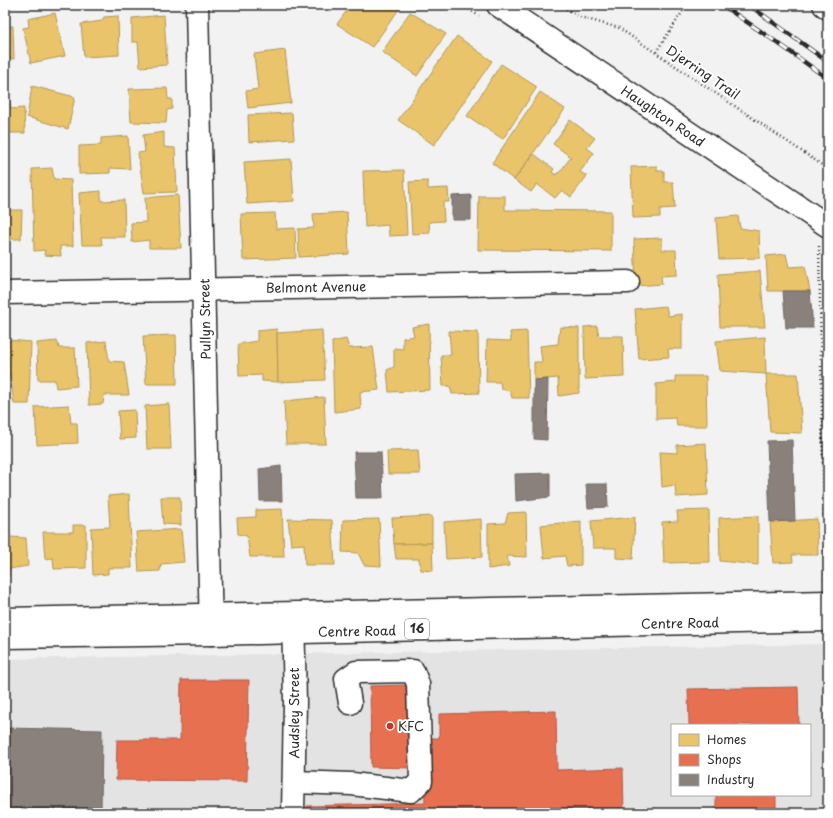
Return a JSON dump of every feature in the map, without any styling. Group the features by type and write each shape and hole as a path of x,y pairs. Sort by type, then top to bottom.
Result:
{"street":[{"name":"Pullyn Street","path":"197,5 211,624"},
{"name":"Haughton Road","path":"498,5 823,235"},
{"path":"824,5 828,8"},
{"name":"Belmont Avenue","path":"5,293 628,282"},
{"name":"Centre Road","path":"293,622 826,592"},
{"name":"Centre Road","path":"5,619 211,624"},
{"name":"Centre Road","path":"5,637 211,624 293,622 828,620"},
{"name":"Audsley Street","path":"293,622 293,813"},
{"path":"294,782 352,784 411,791 421,781 418,684 412,671 356,672 346,679 350,703"}],"path":[{"name":"Djerring Trail","path":"560,5 580,17 619,28 828,169"},
{"path":"656,52 687,5"},
{"path":"823,235 826,592"}],"shaded area":[{"path":"828,644 828,813 5,813 5,659"}],"building: Homes":[{"path":"351,5 402,5 372,47 337,24"},
{"path":"410,12 446,34 417,76 382,52"},
{"path":"55,13 65,56 31,63 23,28 29,27 28,19"},
{"path":"164,15 167,65 140,67 138,42 132,42 132,18"},
{"path":"118,16 119,55 84,57 81,24 102,21 104,17"},
{"path":"5,26 13,26 14,59 7,58 7,70 5,70"},
{"path":"457,36 492,61 434,145 398,120"},
{"path":"285,50 291,103 248,108 246,91 258,89 254,54"},
{"path":"501,64 537,87 503,139 467,116"},
{"path":"32,86 75,97 68,129 27,117"},
{"path":"167,88 168,99 172,99 172,109 167,110 166,123 131,122 129,89"},
{"path":"5,90 8,90 11,109 24,108 25,133 5,133"},
{"path":"540,92 565,109 514,180 492,163"},
{"path":"292,113 294,139 249,142 248,115"},
{"path":"570,120 595,138 587,148 594,153 580,172 587,176 571,197 562,190 555,198 537,184 531,192 514,180 534,154 554,169 552,172 556,175 559,173 571,157 553,144"},
{"path":"164,132 164,147 175,148 177,192 144,193 138,153 145,152 143,135"},
{"path":"128,136 130,169 110,168 110,173 79,174 79,146 101,145 101,138"},
{"path":"291,159 294,201 247,204 244,162"},
{"path":"657,166 657,171 664,171 664,182 673,182 675,208 660,209 660,217 633,218 631,167"},
{"path":"52,168 54,179 71,180 73,246 60,246 61,256 44,255 45,250 34,251 32,169"},
{"path":"404,170 407,235 389,236 388,225 365,227 363,171"},
{"path":"428,181 428,189 448,188 449,202 443,202 444,221 429,222 430,233 412,234 409,182"},
{"path":"101,191 101,201 124,200 125,237 101,237 102,245 82,245 79,193"},
{"path":"178,195 181,248 149,248 149,240 132,242 131,223 146,222 145,198"},
{"path":"479,196 505,196 505,210 611,211 611,251 478,250"},
{"path":"5,210 22,210 21,239 5,239"},
{"path":"347,212 349,254 299,257 298,229 314,228 313,214"},
{"path":"275,213 276,229 295,228 296,258 243,260 241,214"},
{"path":"738,216 740,228 759,231 760,258 719,259 716,218"},
{"path":"662,238 662,250 676,250 677,275 661,276 662,284 636,286 634,239"},
{"path":"786,254 789,267 805,266 810,291 768,291 766,256"},
{"path":"760,271 765,327 720,327 718,274"},
{"path":"666,306 668,316 682,314 682,349 668,349 669,357 639,359 635,309"},
{"path":"429,324 430,390 389,392 387,370 394,367 394,348 403,349 403,338 414,336 412,327"},
{"path":"597,326 599,336 623,336 624,377 585,379 584,327"},
{"path":"560,327 579,328 579,393 559,396 558,378 534,380 534,362 542,362 540,346 558,344"},
{"path":"277,329 278,382 262,381 262,375 239,376 238,344 257,341 257,331"},
{"path":"322,330 325,380 278,382 277,333"},
{"path":"449,331 478,332 479,393 452,394 450,386 443,386 441,355 451,355"},
{"path":"527,331 529,398 512,398 510,391 501,389 500,382 486,382 487,340 511,341 510,332"},
{"path":"176,335 177,384 146,384 143,336"},
{"path":"765,337 766,374 720,371 716,341"},
{"path":"346,339 349,348 373,347 379,390 360,392 361,409 334,412 332,342"},
{"path":"10,340 31,342 29,404 14,404 10,374 5,374 5,342"},
{"path":"57,341 59,348 75,348 77,386 56,388 55,380 38,380 37,343"},
{"path":"106,341 109,361 124,362 129,395 104,395 103,404 89,405 87,343"},
{"path":"766,374 798,374 802,433 770,432"},
{"path":"675,376 706,376 707,426 677,426 676,418 656,419 656,384 676,382"},
{"path":"324,397 326,444 286,444 284,401"},
{"path":"169,404 171,449 147,449 145,406"},
{"path":"69,405 71,423 77,423 78,443 37,445 35,407"},
{"path":"135,410 136,438 120,439 118,411"},
{"path":"706,443 708,495 676,497 675,485 662,487 660,452 677,453 677,445"},
{"path":"418,450 420,474 388,474 387,451"},
{"path":"129,494 132,568 108,568 108,574 93,575 91,528 110,527 108,496"},
{"path":"161,497 180,497 181,525 163,524"},
{"path":"5,507 7,507 10,537 26,538 28,566 9,569 9,575 5,575"},
{"path":"282,509 284,557 250,557 247,536 238,534 237,518 256,517 256,510"},
{"path":"709,510 710,562 664,563 662,522 678,521 677,511"},
{"path":"526,512 527,557 507,556 509,566 488,569 488,524 505,523 508,513"},
{"path":"432,516 432,543 394,544 392,518"},
{"path":"758,516 758,565 720,561 719,518"},
{"path":"635,517 633,559 616,558 616,548 593,548 591,521"},
{"path":"288,519 332,520 335,565 305,565 304,544 291,545"},
{"path":"379,519 381,566 364,565 358,553 342,552 343,520"},
{"path":"481,519 482,557 446,559 444,522"},
{"path":"817,519 818,555 792,555 793,562 773,563 770,522"},
{"path":"581,521 581,565 567,566 565,556 544,558 541,525"},
{"path":"73,525 86,525 86,568 54,569 53,558 45,559 43,532 73,532"},
{"path":"181,529 184,562 161,564 160,571 139,572 136,532"},
{"path":"432,543 433,571 421,570 419,559 396,559 394,544"}],"building: Shops":[{"path":"181,680 249,680 247,781 116,780 117,740 180,740"},
{"name":"KFC","path":"410,685 412,768 371,767 370,686"},
{"path":"798,687 799,724 689,724 688,689"},
{"path":"556,711 557,770 623,768 624,813 307,813 307,806 425,803 423,738 439,738 439,714"},
{"path":"716,796 776,796 776,813 716,813"}],"building: Industry":[{"path":"471,195 471,220 452,220 452,196"},
{"path":"783,291 810,291 813,328 786,328"},
{"path":"548,379 547,440 534,439 534,380"},
{"path":"792,440 795,521 770,522 767,441"},
{"path":"354,452 381,452 383,498 356,498"},
{"path":"281,466 282,501 260,501 259,469"},
{"path":"550,473 550,497 516,501 515,474"},
{"path":"586,484 607,484 608,507 588,508"},
{"path":"5,728 102,730 101,813 5,813"}],"railway":[{"path":"722,5 828,79"},
{"path":"749,5 828,62"}],"place":[{"name":"KFC","path":"390,726"}]}
